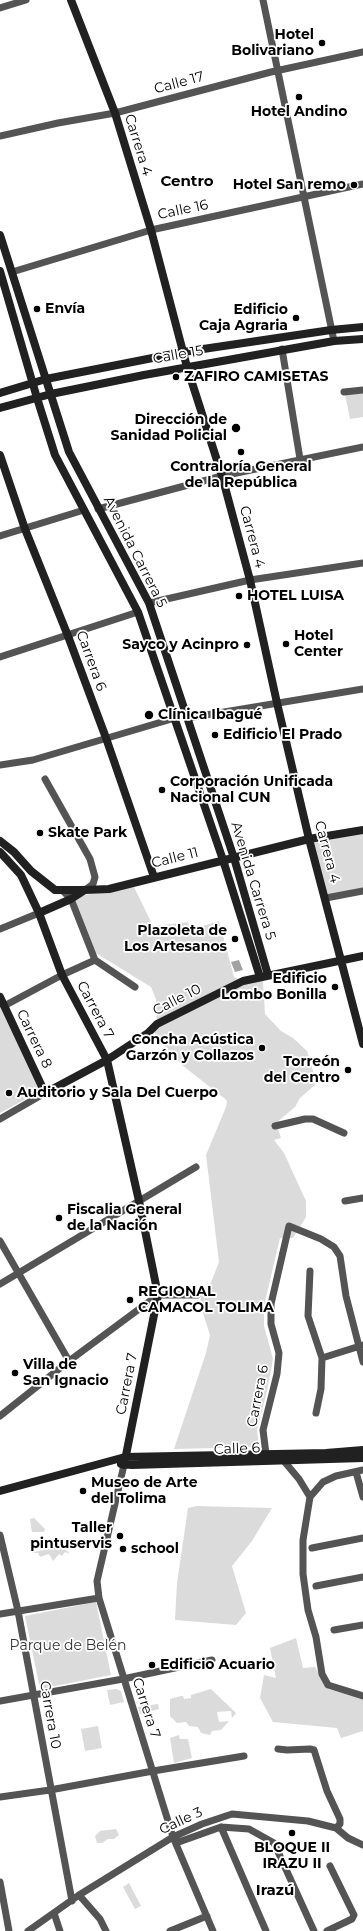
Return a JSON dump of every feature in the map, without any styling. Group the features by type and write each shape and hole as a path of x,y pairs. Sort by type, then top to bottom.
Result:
{"main road":[{"name":"Carrera 4","path":"71,0 115,113 151,230 187,367 222,476 250,580 309,839 326,898 363,1044"},
{"name":"Avenida Carrera 5","path":"0,235 69,452 149,603 234,858 268,975"},
{"name":"Avenida Carrera 5","path":"0,271 37,398 56,455 138,612 223,860 260,977"},
{"name":"Calle 15","path":"0,393 46,379 183,352 331,330 363,327"},
{"name":"Calle 15","path":"0,408 51,394 282,349 334,341 363,340"},
{"name":"Carrera 6","path":"0,455 25,529 68,636 106,738 154,877"},
{"name":"Calle 11","path":"63,892 109,889 309,839 363,830"},
{"path":"0,841 48,886 63,892"},
{"name":"Carrera 7","path":"0,852 21,875 39,913 62,975 106,1060 139,1201 158,1295 125,1461"},
{"path":"39,913 71,899 85,890"},
{"name":"Calle 10","path":"45,1093 106,1060 148,1033 154,1026 161,1022 236,985 268,975 363,956"},
{"name":"Carrera 8","path":"0,997 45,1093"},
{"name":"Calle 6","path":"125,1461 266,1454 326,1453 363,1450"},
{"name":"Calle 6","path":"0,1491 112,1461 363,1458"}],"street":[{"path":"0,8 26,0"},
{"path":"263,0 334,341"},
{"name":"Calle 17","path":"0,136 58,123 115,113 278,71 363,52"},
{"name":"Calle 16","path":"12,272 151,230 363,184"},
{"path":"282,349 300,459"},
{"path":"344,392 363,390"},
{"path":"98,509 222,476 363,447"},
{"path":"0,536 84,510"},
{"path":"149,603 250,580 363,563"},
{"path":"0,657 138,612"},
{"path":"188,718 363,689"},
{"path":"0,765 33,760 175,718"},
{"path":"45,779 90,859 95,877 93,884 85,890"},
{"path":"326,898 363,891"},
{"path":"63,892 71,899 95,960 135,987"},
{"path":"0,929 39,913"},
{"path":"4,1006 62,975 95,960"},
{"name":"Calle 10","path":"0,1119 45,1093"},
{"path":"275,1126 305,1119 313,1119 344,1133"},
{"path":"0,1284 196,1167"},
{"path":"345,1201 363,1198"},
{"name":"Carrera 6","path":"266,1454 263,1430 277,1374 279,1354 271,1324 271,1304 289,1226 321,1239 334,1247 340,1256 346,1296 361,1346"},
{"path":"0,1241 69,1361"},
{"path":"310,1270 308,1316 322,1358 320,1389 316,1413"},
{"path":"0,1416 69,1361 158,1295 197,1295"},
{"path":"322,1358 361,1346 363,1362"},
{"path":"266,1454 283,1460 299,1479 310,1497"},
{"name":"Carrera 7","path":"125,1461 97,1581 99,1598 174,1840 213,1931"},
{"path":"363,1498 360,1471 336,1476 324,1482 310,1497 303,1540 303,1574 308,1610 316,1637 322,1674 328,1685 363,1696"},
{"name":"Carrera 10","path":"0,1535 18,1611 50,1790 72,1901"},
{"path":"312,1548 363,1538"},
{"path":"316,1586 363,1577"},
{"path":"0,1614 99,1598"},
{"path":"334,1630 363,1625"},
{"path":"0,1701 123,1679 212,1660"},
{"path":"278,1749 314,1750 327,1791 340,1819 340,1824 336,1828"},
{"path":"0,1797 50,1790 153,1770 244,1756"},
{"name":"Calle 3","path":"28,1931 79,1895 174,1840 202,1824 232,1814 308,1821 336,1828 348,1838 363,1845"},
{"path":"221,1827 266,1931"},
{"name":"Calle 3","path":"174,1840 221,1827 249,1830 274,1843 314,1931"},
{"path":"327,1931 353,1917 354,1915 330,1866"},
{"path":"0,1882 9,1931"},
{"path":"79,1895 100,1918 106,1931"},
{"path":"54,1913 60,1931"},
{"path":"170,1931 207,1916"}],"green space":[{"path":"363,391 363,417 350,419 345,394"},
{"path":"363,829 363,891 326,898 309,839"},
{"path":"134,887 153,926 188,922 190,930 219,921 234,977 243,981 260,977 263,982 265,1014 281,1031 293,1038 307,1051 314,1074 315,1085 300,1098 295,1107 276,1123 281,1138 274,1140 284,1153 306,1201 306,1217 293,1238 280,1238 264,1306 264,1326 273,1359 257,1430 259,1447 174,1449 206,1353 210,1335 200,1304 202,1290 210,1285 219,1262 206,1155 226,1107 227,1101 182,1065 157,1037 154,1032 157,1024 156,999 151,987 94,952 71,899 109,889"},
{"path":"0,1007 39,1088 37,1093 0,1113"},
{"path":"197,1506 272,1508 252,1541 232,1566 246,1613 236,1625 175,1620 177,1583 188,1508"},
{"path":"34,1518 45,1529 44,1532 32,1532 30,1519"},
{"path":"56,1540 70,1554 65,1552 62,1556 59,1554 53,1561 49,1554 40,1557 38,1553 32,1553 30,1549 31,1548 33,1552 44,1550 44,1545 48,1545 46,1542"},
{"name":"Parque de Belén","path":"96,1602 111,1675 40,1689 25,1616"},
{"path":"296,1638 303,1668 315,1667 328,1689 363,1698 363,1731 341,1738 337,1728 273,1722 260,1698 264,1675 276,1678 270,1648"},
{"path":"116,1689 121,1691 124,1702 110,1705 107,1690"},
{"path":"211,1689 236,1713 232,1718 231,1711 217,1712 219,1722 229,1721 221,1730 212,1731 210,1735 201,1733 198,1727 189,1726 186,1722 177,1723 170,1716 170,1699 181,1696 183,1696 184,1699 191,1698 191,1695"},
{"path":"158,1704 159,1709 140,1714 138,1707"},
{"path":"98,1726 102,1748 85,1751 81,1729"},
{"path":"179,1735 180,1739 188,1739 192,1758 174,1763 170,1738"},
{"path":"116,1829 119,1835 114,1839 108,1839 102,1843 97,1843 95,1836 100,1831"},
{"path":"129,1883 141,1906 135,1909 123,1887"}],"shaded area":[{"path":"239,960 243,970 235,972 231,962"}],"place":[{"name":"Hotel Bolivariano","path":"322,43"},
{"name":"Hotel Andino","path":"299,97"},
{"name":"Hotel San remo","path":"354,185"},
{"name":"Envía","path":"37,309"},
{"name":"Edificio Caja Agraria","path":"296,318"},
{"name":"ZAFIRO CAMISETAS","path":"176,377"},
{"name":"Dirección de Sanidad Policial","path":"236,428"},
{"name":"Contraloría General de la República","path":"241,452"},
{"name":"HOTEL LUISA","path":"239,596"},
{"name":"Hotel Center","path":"286,644"},
{"name":"Sayco y Acinpro","path":"247,645"},
{"name":"Clínica Ibagué","path":"149,715"},
{"name":"Edificio El Prado","path":"215,735"},
{"name":"Corporación Unificada Nacional CUN","path":"162,790"},
{"name":"Skate Park","path":"40,833"},
{"name":"Plazoleta de Los Artesanos","path":"235,939"},
{"name":"Edificio Lombo Bonilla","path":"335,987"},
{"name":"Concha Acústica Garzón y Collazos","path":"262,1048"},
{"name":"Torreón del Centro","path":"348,1070"},
{"name":"Auditorio y Sala Del Cuerpo","path":"9,1093"},
{"name":"Fiscalia General de la Nación","path":"59,1218"},
{"name":"REGIONAL CAMACOL TOLIMA","path":"130,1300"},
{"name":"Villa de San Ignacio","path":"15,1373"},
{"name":"Museo de Arte del Tolima","path":"83,1491"},
{"name":"Taller pintuservis","path":"120,1536"},
{"name":"school","path":"123,1549"},
{"name":"Edificio Acuario","path":"152,1665"},
{"name":"BLOQUE II IRAZU II","path":"292,1833"}],"district":[{"name":"Centro","path":"187,182"},
{"name":"Irazú","path":"275,1891"}]}
